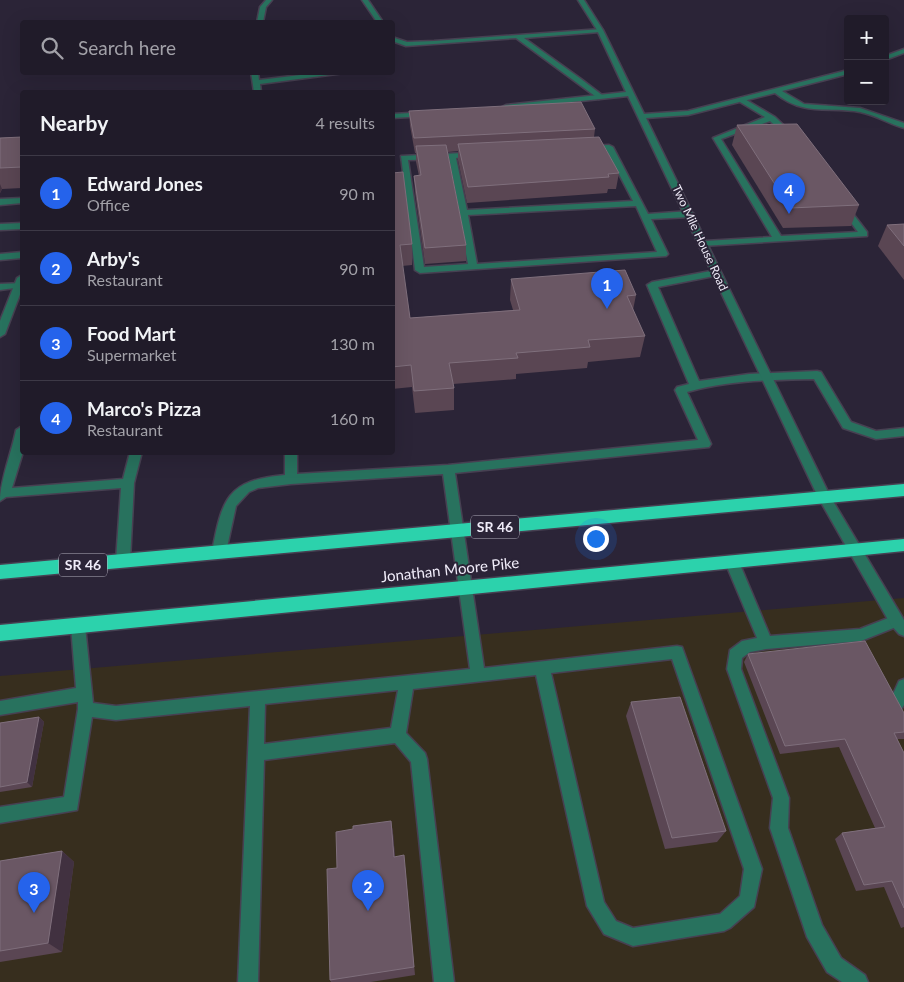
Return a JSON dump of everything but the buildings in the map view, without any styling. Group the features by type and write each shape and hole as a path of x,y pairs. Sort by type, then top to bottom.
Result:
{"highway":[{"name":"SR 46","path":"0,572 904,490"},
{"name":"Jonathan Moore Pike","path":"0,633 904,545"}],"street":[{"path":"260,20 263,7 269,0"},
{"path":"365,0 379,20"},
{"name":"Two Mile House Road","path":"582,0 600,30 640,116 705,244 716,273 824,497 900,626"},
{"path":"395,40 406,44 434,43 600,30"},
{"path":"517,36 580,80 599,97"},
{"path":"889,57 904,51"},
{"path":"640,116 688,113 777,92 844,73"},
{"path":"255,75 258,90"},
{"path":"256,82 321,75"},
{"path":"777,92 798,105 864,111 884,116 904,126"},
{"path":"497,108 630,94"},
{"path":"743,100 770,118 799,146"},
{"path":"395,116 431,114"},
{"path":"770,118 717,138 778,239"},
{"path":"472,155 404,158 420,270 663,254 639,203 609,147 580,148"},
{"path":"452,156 473,267"},
{"path":"705,244 864,234 838,200"},
{"path":"0,202 20,201"},
{"path":"463,213 639,203"},
{"path":"645,216 690,214"},
{"path":"0,227 20,226"},
{"path":"0,256 20,255"},
{"path":"695,386 652,285 716,273"},
{"path":"0,287 20,282"},
{"path":"0,334 20,284"},
{"path":"219,552 226,512 238,492 262,481 448,469 705,444 681,390 695,386 766,377 817,375 847,425 876,435 904,432"},
{"path":"2,494 12,473 20,439"},
{"path":"123,561 128,483 135,455"},
{"path":"291,455 291,479"},
{"path":"448,469 478,674"},
{"path":"2,494 128,483"},
{"path":"732,562 766,644"},
{"path":"0,815 71,804 85,702 78,626"},
{"path":"858,982 834,964 814,930 779,828 781,798 734,669 735,654 747,646 861,635 900,626"},
{"path":"861,635 870,652"},
{"path":"0,708 85,702 116,713 677,652 753,869 748,901 724,922 633,937 610,928 596,906 542,668"},
{"path":"398,735 407,682"},
{"path":"888,686 900,710"},
{"path":"900,710 904,686"},
{"path":"248,982 258,698"},
{"path":"256,753 398,735"},
{"path":"398,735 419,759 444,982"}],"shaded area":[{"path":"904,598 904,982 0,982 0,676"}],"place":[{"name":"Marco's Pizza","path":"789,214"},
{"name":"Edward Jones","path":"607,309"},
{"name":"Arby's","path":"368,911"},
{"name":"Food Mart","path":"34,913"}]}
